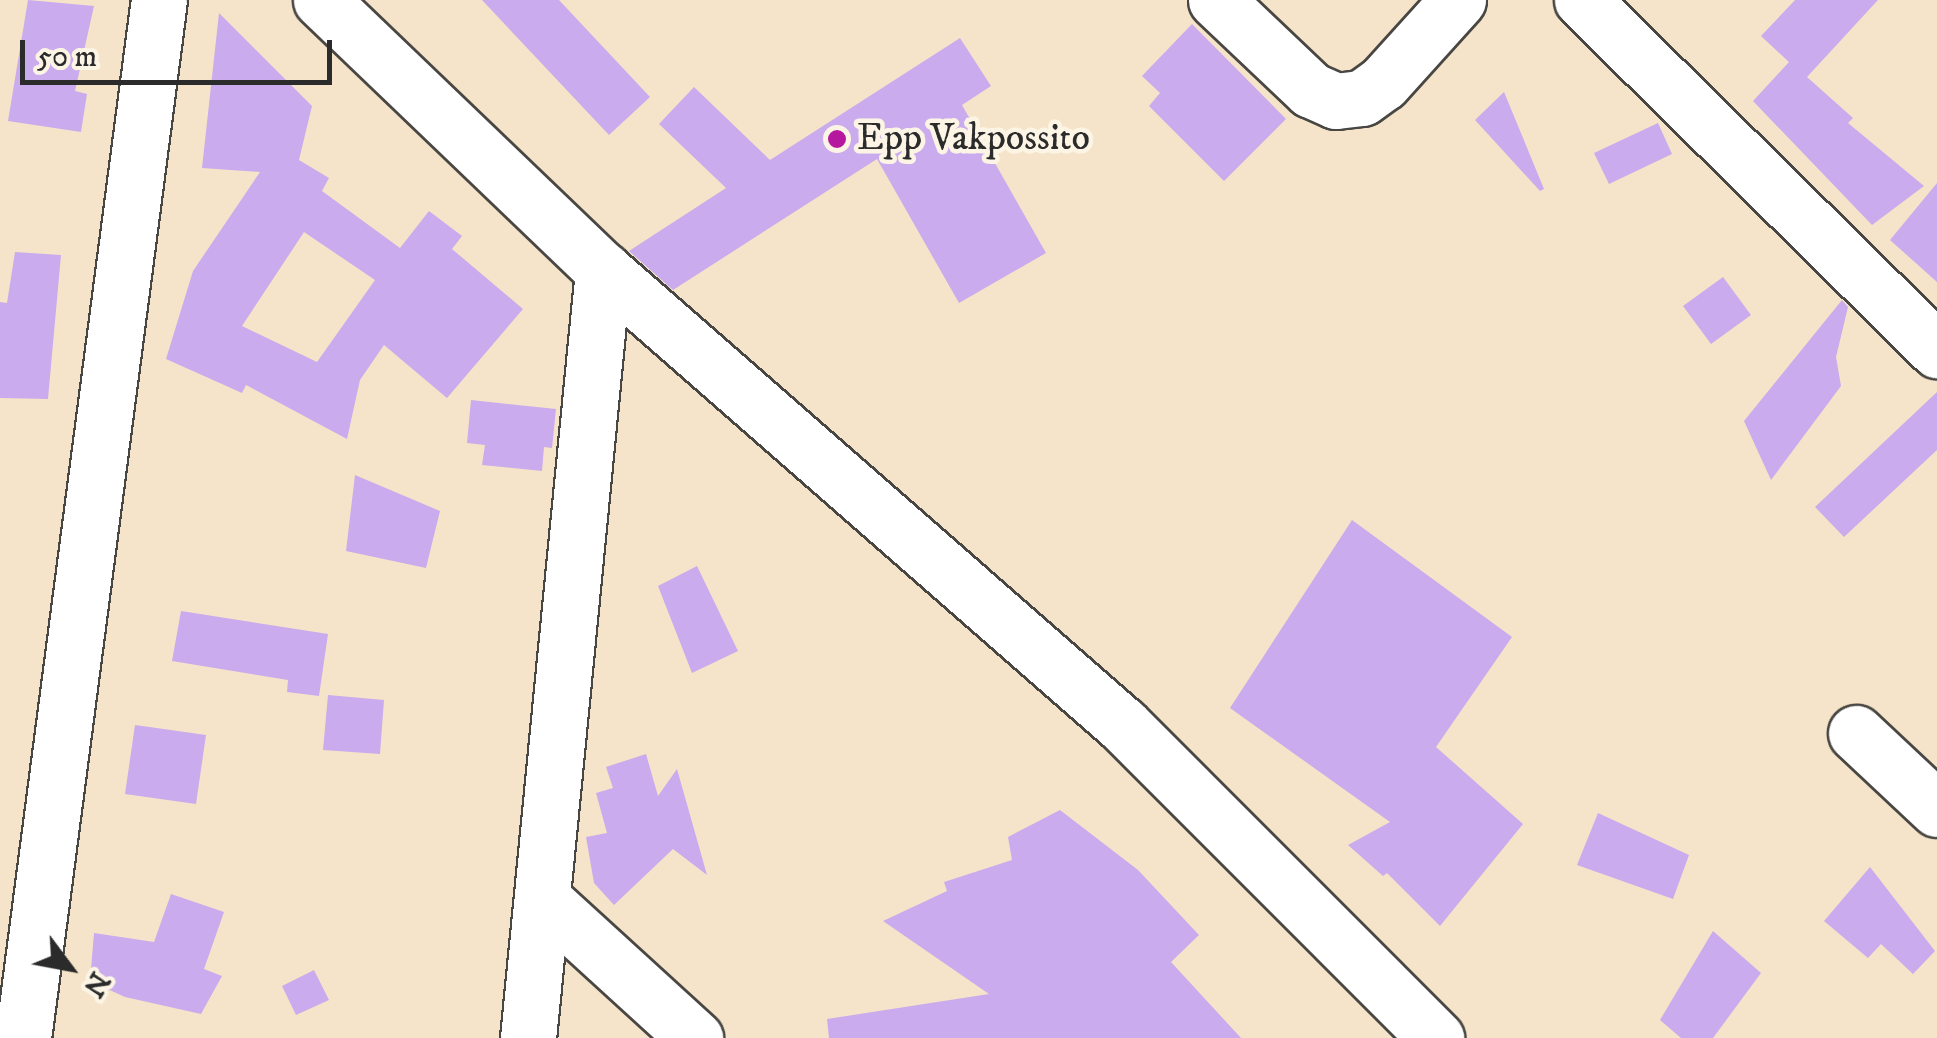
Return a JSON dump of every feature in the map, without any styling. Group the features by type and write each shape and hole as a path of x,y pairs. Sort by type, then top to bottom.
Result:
{"street":[{"path":"23,1038 24,834 158,0"},
{"path":"321,0 603,270 1138,739 1436,1038"},
{"path":"1216,0 1311,90 1336,100 1362,98 1383,83 1458,0"},
{"path":"1582,0 1937,350"},
{"path":"528,1038 546,902 603,270"},
{"path":"1856,734 1937,809"},
{"path":"546,902 695,1038"}],"building":[{"path":"28,0 94,6 75,91 87,94 81,132 8,121"},
{"path":"482,0 559,0 650,97 609,135"},
{"path":"1795,0 1878,0 1807,77 1853,118 1848,123 1924,186 1872,225 1753,101 1789,62 1761,36"},
{"path":"219,13 312,106 299,160 329,178 322,191 400,248 429,211 462,236 452,249 523,309 447,398 384,345 360,380 347,439 246,385 242,393 166,359 193,271 260,172 202,168","holes":["304,232 375,280 317,362 242,326"]},
{"path":"1192,24 1286,119 1224,181 1149,106 1160,93 1142,76"},
{"path":"960,38 991,86 962,105 1046,253 959,303 877,159 673,290 629,251 726,188 659,124 694,87 770,160"},
{"path":"1504,92 1544,189 1540,191 1475,120"},
{"path":"1658,123 1672,154 1609,184 1594,153"},
{"path":"1937,183 1937,282 1890,240"},
{"path":"15,252 61,255 48,399 0,398 0,302 7,303"},
{"path":"1723,277 1751,315 1711,344 1683,306"},
{"path":"1842,300 1848,307 1836,357 1841,386 1771,480 1744,421"},
{"path":"1937,392 1937,450 1844,537 1815,507"},
{"path":"471,400 556,409 552,448 544,447 542,471 482,465 485,445 467,443"},
{"path":"355,475 440,511 426,568 346,551"},
{"path":"1352,520 1512,637 1436,747 1523,824 1440,926 1387,873 1383,876 1348,845 1390,822 1230,708"},
{"path":"697,566 738,651 692,673 658,586"},
{"path":"181,611 328,634 319,696 287,692 288,680 172,661"},
{"path":"328,695 384,700 380,754 323,750"},
{"path":"135,725 206,735 196,804 125,794"},
{"path":"646,754 658,796 677,769 707,875 673,849 614,905 594,883 586,837 607,833 596,793 613,788 606,767"},
{"path":"1060,810 1138,870 1199,935 1171,962 1241,1038 829,1038 827,1019 989,994 883,921 947,891 944,882 1012,860 1008,837"},
{"path":"1598,813 1689,855 1673,899 1577,865"},
{"path":"1870,867 1935,951 1913,974 1881,944 1868,958 1824,921"},
{"path":"171,894 224,912 204,969 222,976 201,1014 125,997 90,981 94,933 154,942"},
{"path":"1713,931 1761,973 1713,1038 1681,1038 1660,1020"},
{"path":"314,970 329,1000 296,1015 282,986"}],"place":[{"name":"Epp Vakpossito","path":"837,139"}]}
